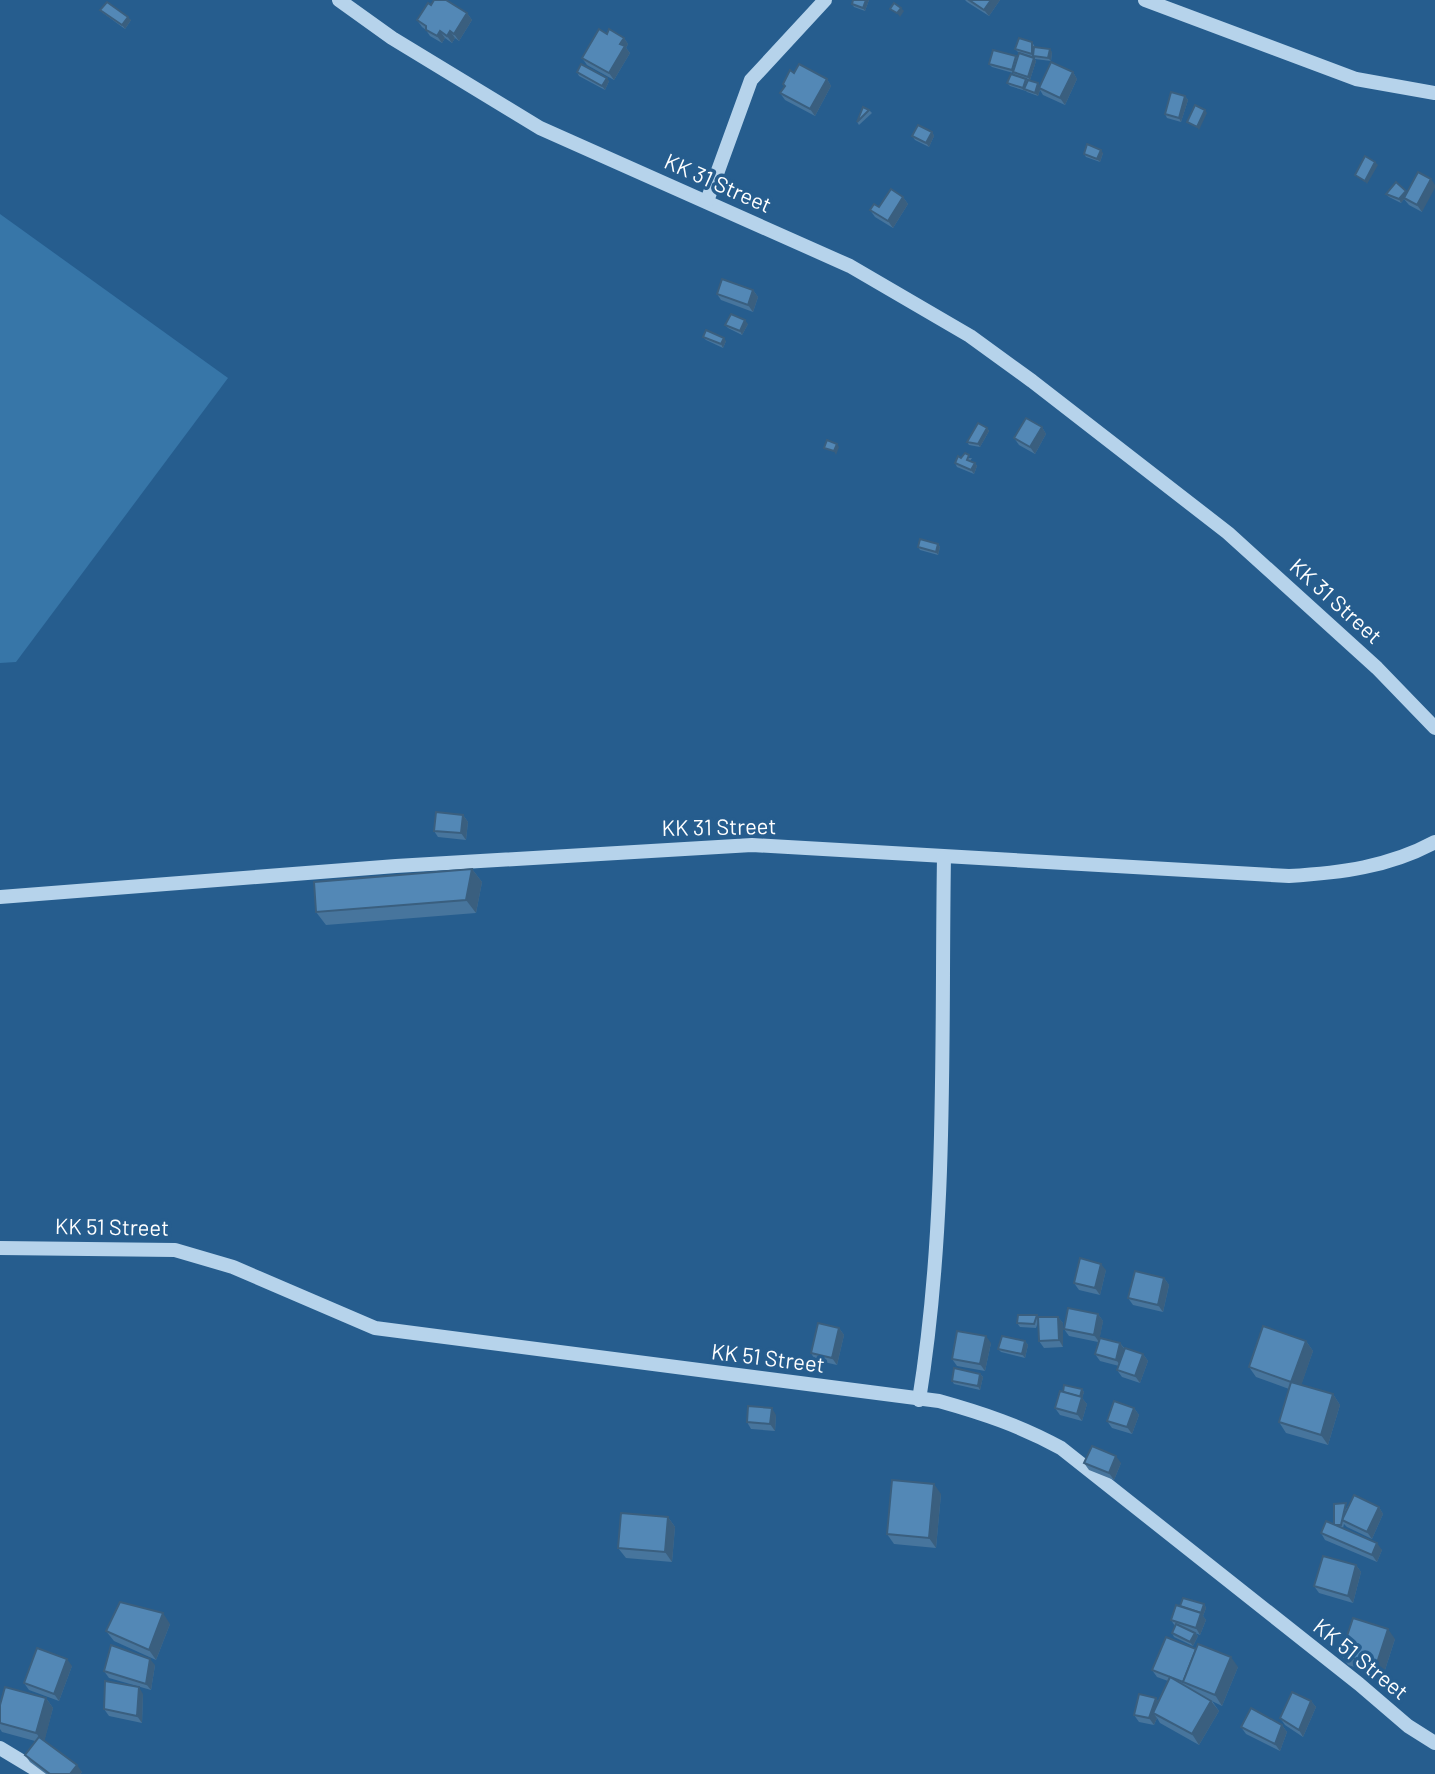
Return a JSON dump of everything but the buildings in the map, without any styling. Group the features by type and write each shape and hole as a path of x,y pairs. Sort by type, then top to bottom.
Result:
{"street":[{"name":"KK 31 Street","path":"339,0 392,38 540,128 850,266 970,336 1228,533 1377,668 1435,728"},
{"path":"707,201 751,80 825,0"},
{"path":"1145,0 1356,79 1435,93"},
{"name":"KK 31 Street","path":"0,897 381,867 752,845 1289,876 1348,872 1398,859 1435,842"},
{"path":"919,1400 931,1327 939,1211 944,857"},
{"name":"KK 51 Street","path":"0,1248 175,1250 233,1267 375,1328 939,1401 988,1414 1061,1448 1408,1726 1435,1743"},
{"path":"0,1748 43,1774"}],"shaded area":[{"path":"0,214 228,378 16,662 0,663"}]}
